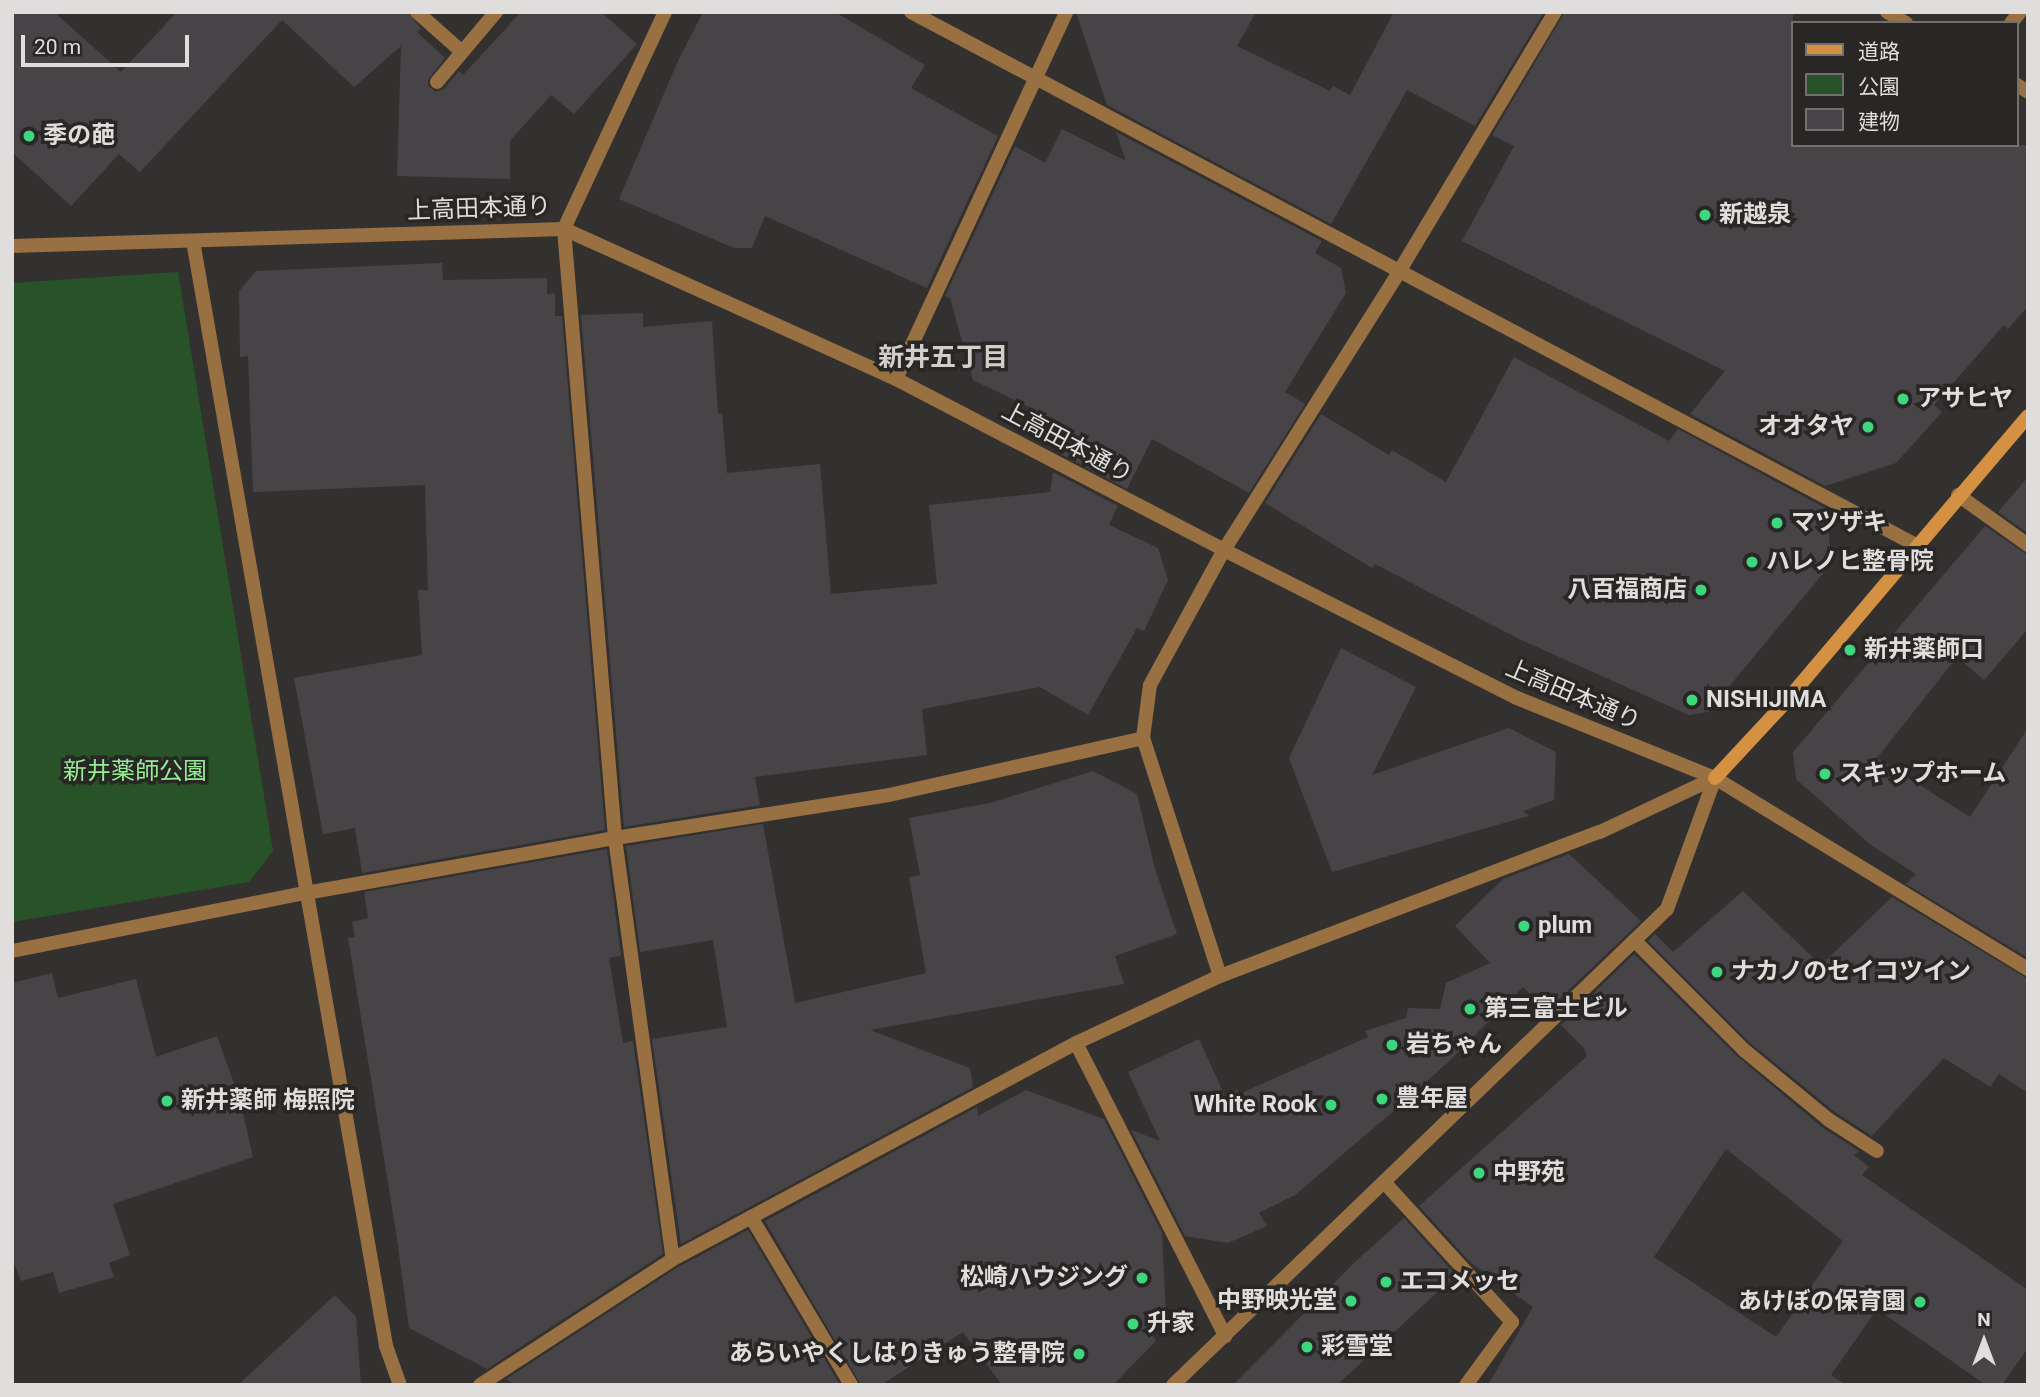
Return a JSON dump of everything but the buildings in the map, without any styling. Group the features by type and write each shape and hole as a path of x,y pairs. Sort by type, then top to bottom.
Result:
{"street":[{"path":"417,12 462,52"},
{"path":"437,82 496,12"},
{"path":"665,12 564,229 614,838 673,1259"},
{"path":"911,12 1916,545"},
{"path":"896,379 1066,12"},
{"path":"1220,976 1143,738 1150,685 1224,550 1400,270 1555,12"},
{"path":"1887,12 1903,21"},
{"name":"上高田本通り","path":"12,246 564,229 896,379 1224,550 1517,698 1715,778 2028,969"},
{"path":"193,241 386,1346 400,1385"},
{"path":"480,1385 673,1259 1076,1043 1220,976 1600,832 1715,778 1782,706 2028,415"},
{"path":"1958,495 2028,545"},
{"path":"12,951 306,893 614,838 890,795 1143,738"},
{"path":"1173,1385 1667,909 1715,778"},
{"path":"1635,941 1744,1050 1829,1120 1877,1151"},
{"path":"1076,1043 1225,1336"},
{"path":"1384,1182 1512,1322 1465,1385"},
{"path":"751,1217 851,1385"}],"green space":[{"name":"新井薬師公園","path":"178,272 273,851 249,882 12,922 12,283"}],"place":[{"name":"季の葩","path":"29,136"},
{"name":"新越泉","path":"1705,215"},
{"name":"アサヒヤ","path":"1903,399"},
{"name":"オオタヤ","path":"1868,427"},
{"name":"マツザキ","path":"1777,523"},
{"name":"ハレノヒ整骨院","path":"1752,562"},
{"name":"八百福商店","path":"1701,590"},
{"name":"新井薬師口","path":"1850,650"},
{"name":"NISHIJIMA","path":"1692,700"},
{"name":"スキップホーム","path":"1825,774"},
{"name":"plum","path":"1524,926"},
{"name":"ナカノのセイコツイン","path":"1717,972"},
{"name":"第三富士ビル","path":"1470,1009"},
{"name":"岩ちゃん","path":"1392,1045"},
{"name":"豊年屋","path":"1382,1099"},
{"name":"新井薬師 梅照院","path":"167,1101"},
{"name":"White Rook","path":"1331,1105"},
{"name":"中野苑","path":"1479,1173"},
{"name":"松崎ハウジング","path":"1142,1278"},
{"name":"エコメッセ","path":"1386,1282"},
{"name":"中野映光堂","path":"1351,1301"},
{"name":"あけぼの保育園","path":"1920,1302"},
{"name":"升家","path":"1133,1324"},
{"name":"彩雪堂","path":"1307,1347"},
{"name":"あらいやくしはりきゅう整骨院","path":"1079,1354"}],"district":[{"name":"新井五丁目","path":"943,358"}]}
